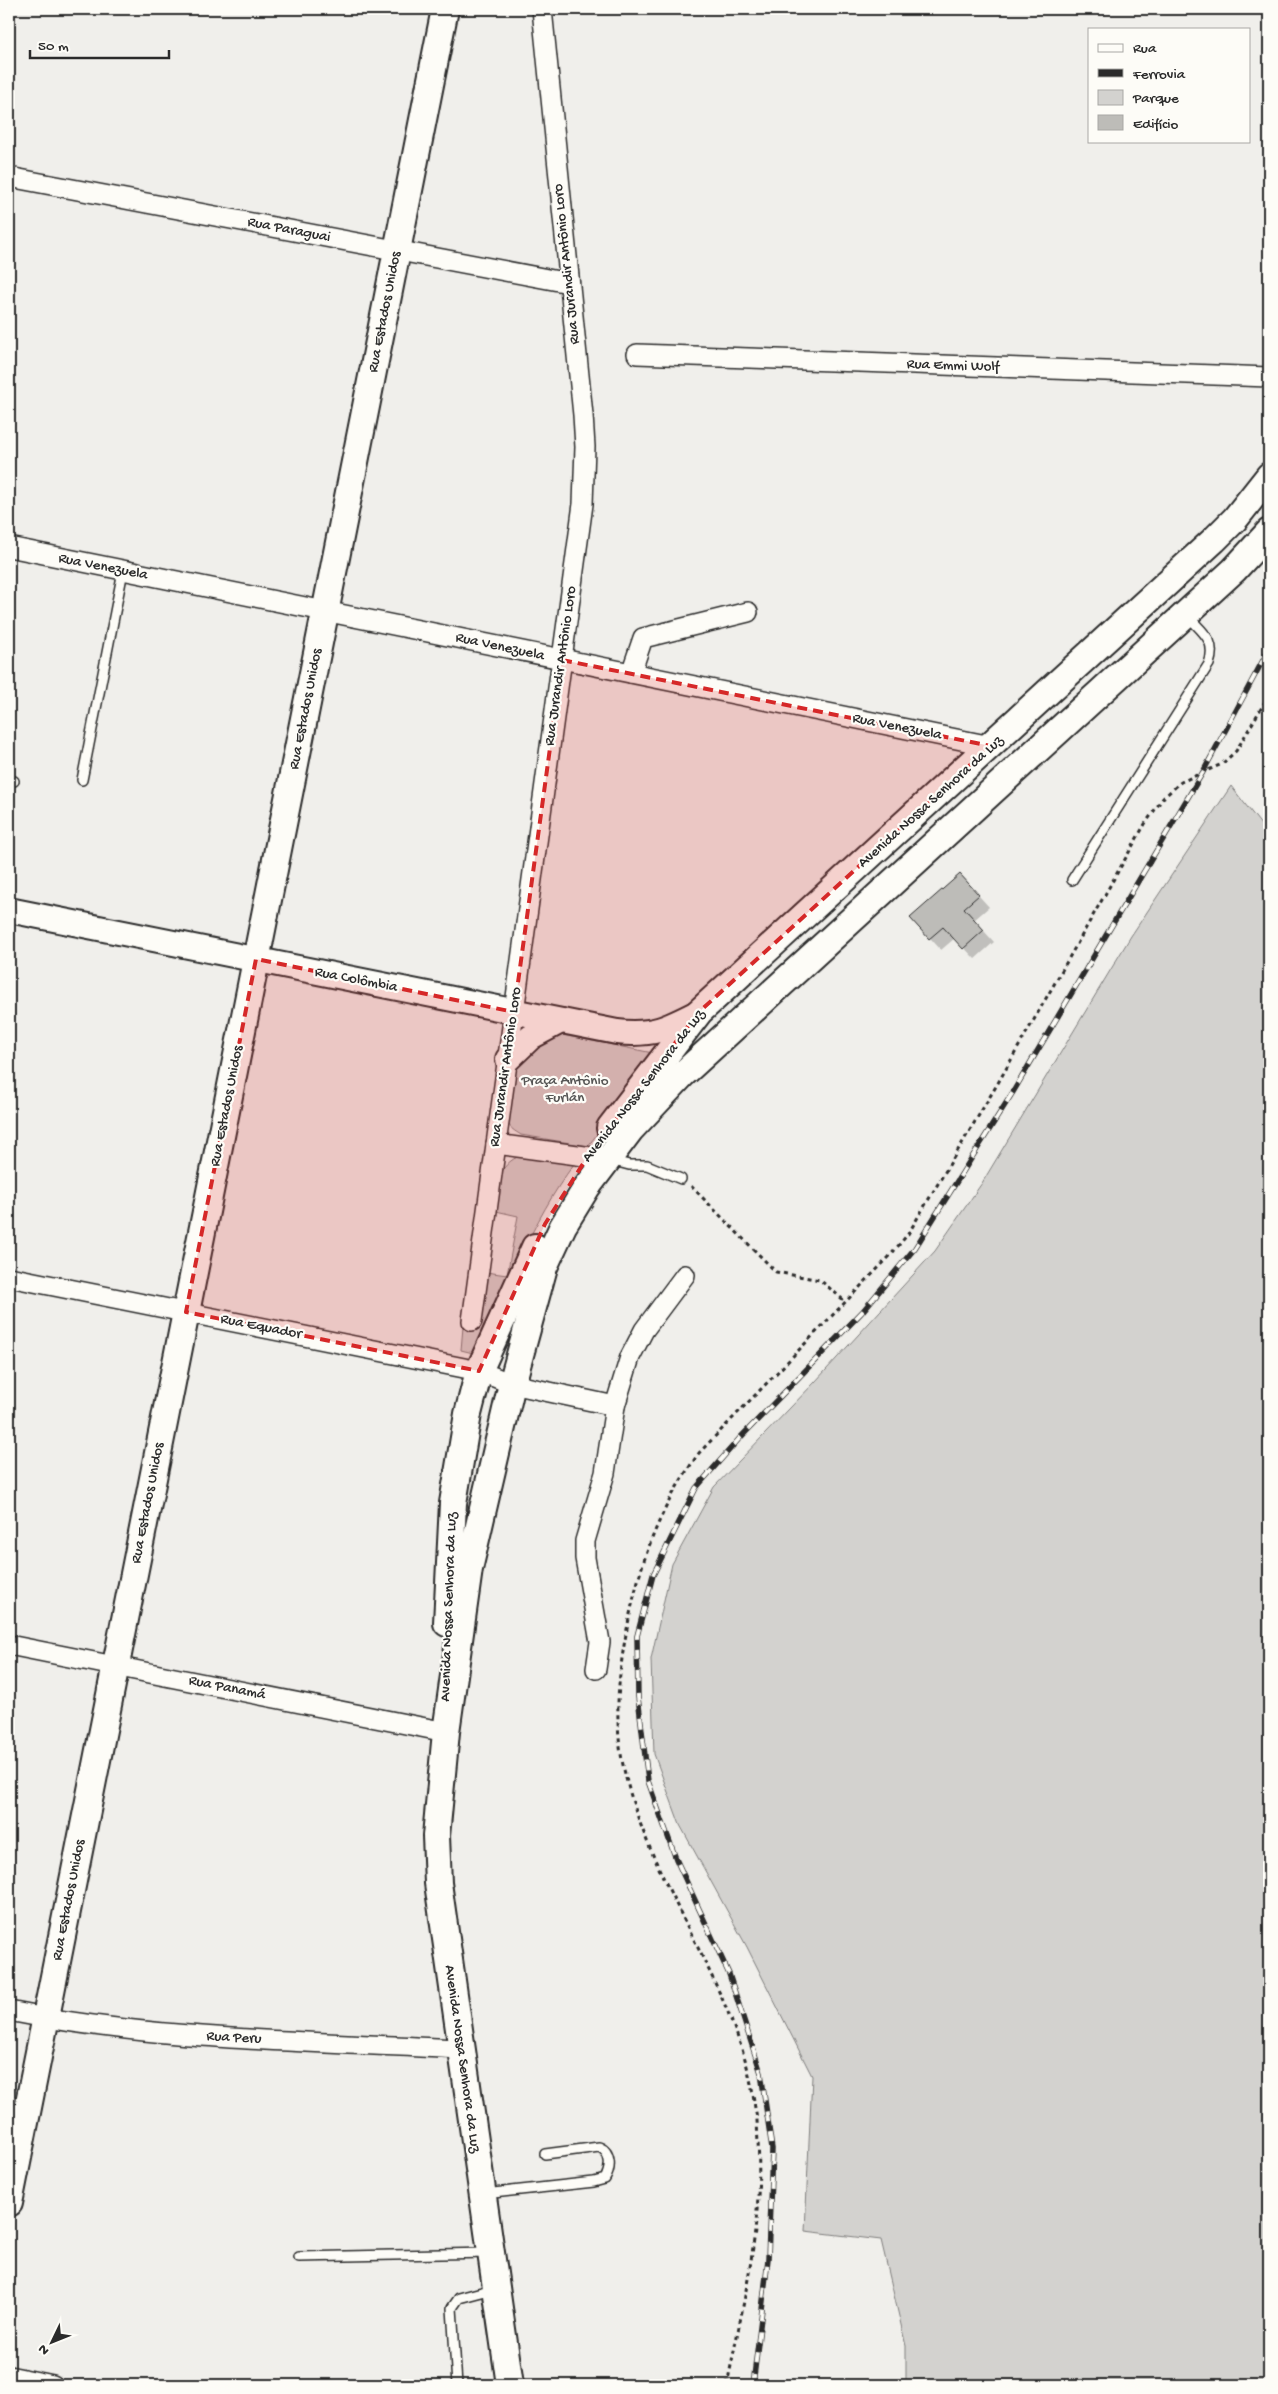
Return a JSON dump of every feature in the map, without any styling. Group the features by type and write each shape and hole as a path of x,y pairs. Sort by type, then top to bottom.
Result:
{"main road":[{"name":"Rua Estados Unidos","path":"9,2203 445,9"},
{"name":"Avenida Nossa Senhora da Luz","path":"510,2385 460,2049 437,1862 438,1805 446,1732 468,1577 512,1384 537,1287 552,1248 597,1158 699,1012 1214,540 1236,518 1269,476"},
{"name":"Avenida Nossa Senhora da Luz","path":"446,1732 447,1590 453,1503 460,1450 479,1371 545,1224 570,1181 597,1158 682,1075 1234,570 1269,532"}],"street":[{"name":"Rua Jurandir Antônio Loro","path":"472,1321 562,660 585,476 583,415 542,9"},
{"name":"Rua Paraguai","path":"9,177 569,283"},
{"name":"Rua Emmi Wolf","path":"637,354 1269,378"},
{"name":"Rua Venezuela","path":"9,548 991,746"},
{"path":"631,673 643,638 748,612"},
{"name":"Rua Colômbia","path":"9,910 617,1032 651,1034 669,1028 699,1012"},
{"path":"508,1060 531,1037 562,1021"},
{"path":"496,1144 597,1158"},
{"path":"596,1669 599,1654 599,1632 585,1558 585,1541 605,1473 615,1406 630,1357 644,1330 685,1275"},
{"name":"Rua Equador","path":"9,1277 479,1371 512,1384 615,1406"},
{"name":"Rua Panamá","path":"9,1645 446,1732"},
{"name":"Rua Peru","path":"9,2010 46,2018 163,2033 460,2049"},
{"path":"9,2376 53,2385"}],"lane":[{"path":"82,780 122,570"},
{"path":"1072,880 1209,664 1213,651 1210,641 1186,614"},
{"path":"597,1158 629,1165 647,1165 681,1179"},
{"path":"482,2194 594,2182 605,2179 610,2172 608,2156 604,2149 599,2147 545,2154"},
{"path":"299,2257 490,2252"},
{"path":"456,2385 452,2308 459,2298 496,2288"}],"path":[{"path":"727,2385 756,2236 759,2170 756,2110 740,2042 639,1822 623,1764 617,1700 625,1641 637,1580 652,1537 675,1486 699,1453 889,1257 908,1234 998,1082 1144,824 1162,798 1181,782 1222,764 1229,758 1236,751 1269,695"},
{"path":"681,1179 702,1196 776,1272 820,1280 846,1302"}],"highlighted area":[{"path":"562,660 991,746 699,1012 588,1156 545,1224 479,1371 186,1312 256,959 514,1012"}],"green space":[{"path":"1231,786 1269,835 1269,2385 906,2385 906,2346 881,2240 805,2231 812,2076 747,1947 680,1825 654,1754 651,1659 672,1564 714,1487 815,1382 935,1251 982,1183 1131,936"},
{"name":"Praça Antônio Furlán","path":"562,1035 658,1054 588,1146 521,1135 511,1128 508,1122 507,1110 510,1091 519,1061 539,1045"},
{"path":"522,1155 574,1164 532,1232 477,1354 461,1350 463,1327 479,1329 486,1272 507,1275 518,1216 496,1211 498,1185 507,1164"}],"building":[{"path":"960,874 979,895 964,908 984,930 963,949 943,927 929,939 910,918"}],"railway":[{"path":"753,2385 768,2259 772,2149 761,2073 729,1974 676,1859 648,1781 638,1697 637,1636 653,1575 696,1488 739,1439 862,1312 915,1248 1013,1092 1203,772 1269,649"}]}
